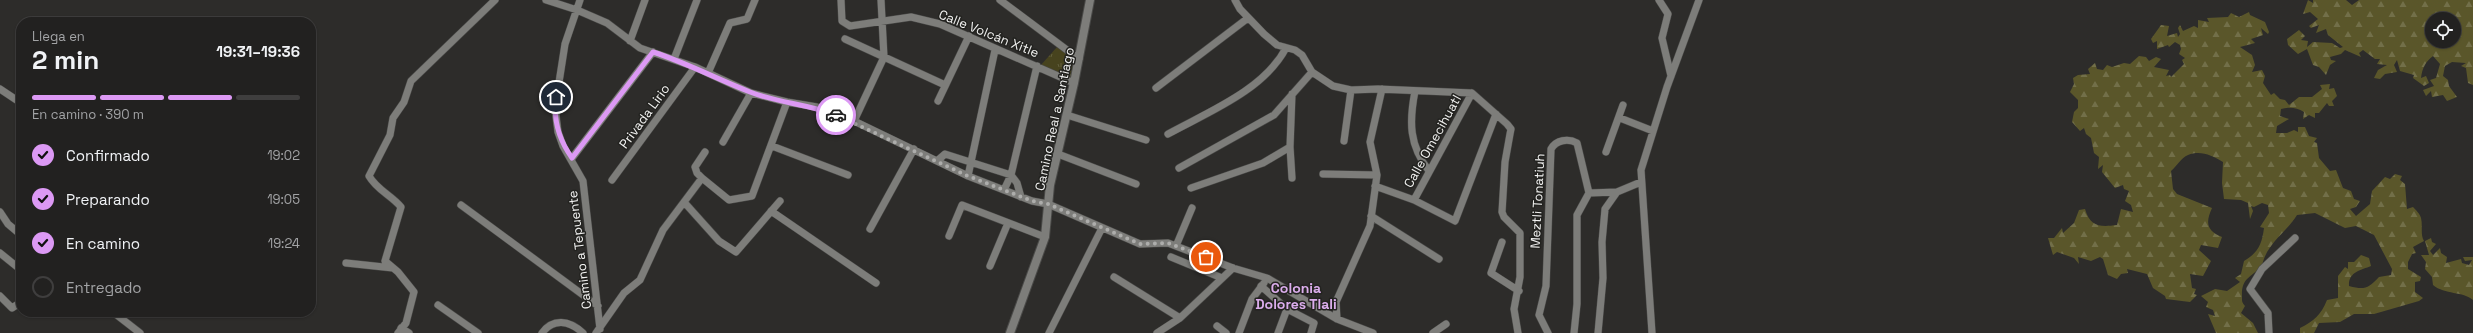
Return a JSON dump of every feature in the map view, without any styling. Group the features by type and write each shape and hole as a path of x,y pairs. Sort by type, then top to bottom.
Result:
{"street":[{"path":"409,333 400,331 406,323 414,292 385,260 401,207 393,198 375,186 369,176 390,135 393,118 404,102 411,81 495,0"},
{"path":"546,0 577,10 607,23 630,42 640,48 708,72 751,93 787,102 817,107 914,149 968,176 1021,197 1048,204 1140,244 1168,243 1233,268 1267,278 1337,319 1372,333"},
{"name":"Camino a Tepuente","path":"580,0 564,44 554,108 558,132 563,146 572,158 583,181 598,306 598,331"},
{"path":"630,42 645,0"},
{"path":"674,59 698,0"},
{"path":"708,72 730,22 747,19 755,0"},
{"name":"Calle Volcán Xitle","path":"841,0 842,21 850,26 911,17 940,24 969,36 995,50 1074,83"},
{"path":"854,122 884,57 881,0"},
{"path":"1000,0 1079,59"},
{"name":"Camino Real a Santiago","path":"1010,333 1037,263 1044,237 1048,204 1090,0"},
{"path":"1235,0 1240,9 1248,18 1277,44 1295,50 1302,55 1312,72 1334,86 1351,90 1382,89 1472,93 1507,124 1511,129 1505,162 1502,212 1520,233 1518,291 1514,309 1518,333"},
{"path":"1659,0 1668,14 1662,38 1671,76"},
{"path":"1652,333 1641,170 1671,76 1698,0"},
{"path":"1156,88 1248,18"},
{"path":"938,101 969,36"},
{"path":"845,39 945,85"},
{"path":"1168,134 1252,87 1280,60 1286,48"},
{"path":"968,176 995,50"},
{"path":"572,158 653,52"},
{"path":"1004,190 1011,175 1036,66"},
{"name":"Privada Lirio","path":"612,180 695,67"},
{"path":"1179,168 1274,115 1312,72"},
{"path":"0,89 16,100"},
{"path":"1337,319 1336,302 1370,226 1377,175 1370,142 1382,89"},
{"path":"1344,141 1351,90"},
{"path":"1416,91 1410,117 1413,136 1419,158 1429,171"},
{"path":"723,142 751,93"},
{"name":"Calle Omecihuatl","path":"1414,200 1472,93"},
{"path":"1292,94 1290,147 1292,178"},
{"path":"705,152 695,167 696,173 729,200 749,197 754,193 787,102"},
{"path":"1606,152 1620,118 1623,106"},
{"path":"1375,186 1414,200 1455,221 1496,114"},
{"path":"1067,115 1146,140"},
{"path":"1620,118 1653,131"},
{"name":"Meztli Tonatiuh","path":"1548,333 1540,315 1546,286 1551,149 1558,142 1571,140 1577,143 1589,193"},
{"path":"772,146 848,174"},
{"path":"1191,188 1263,163 1290,147"},
{"path":"870,230 914,149"},
{"path":"937,161 945,154 1011,175 1017,183 1021,197"},
{"path":"1058,154 1136,184"},
{"path":"1323,174 1377,175"},
{"path":"598,331 624,293 640,280 654,245 702,178"},
{"path":"1574,333 1577,304 1577,215 1589,193 1617,192 1641,182"},
{"path":"1598,333 1603,278 1603,221 1605,210 1617,192"},
{"path":"684,202 719,241 736,252 780,200"},
{"path":"461,205 598,306"},
{"path":"949,236 962,205 1044,237"},
{"path":"1176,246 1192,208"},
{"path":"772,211 876,283"},
{"path":"1371,216 1439,259"},
{"path":"1,218 16,231"},
{"path":"990,266 1008,223"},
{"path":"1049,333 1102,228"},
{"path":"2269,333 2268,313 2250,289 2262,269 2295,238"},
{"path":"1502,242 1490,273 1518,291"},
{"path":"0,253 16,266"},
{"path":"1171,257 1222,278"},
{"path":"346,263 393,268"},
{"path":"1157,333 1180,318 1233,268"},
{"path":"1114,277 1180,318"},
{"path":"1239,333 1252,299 1267,278"},
{"path":"1261,286 1287,309 1314,323 1311,333"},
{"path":"0,296 12,308 16,305"},
{"path":"438,305 478,333"},
{"path":"1278,333 1287,309"},
{"path":"119,317 140,333"},
{"path":"542,333 548,325 560,321 578,328 583,333"},
{"path":"1433,333 1446,324"},
{"path":"1217,326 1226,333"}],"green space":[{"path":"2308,0 2313,3 2313,0 2346,0 2352,5 2359,0 2473,0 2473,85 2468,83 2466,68 2461,66 2466,63 2452,62 2445,66 2443,76 2448,80 2449,86 2457,97 2447,101 2443,95 2432,97 2431,91 2426,96 2423,90 2434,86 2430,80 2436,78 2440,64 2433,56 2428,60 2422,71 2421,78 2426,76 2429,83 2424,86 2413,78 2414,75 2400,71 2397,60 2394,65 2397,72 2385,74 2380,79 2374,78 2378,70 2387,65 2377,64 2380,59 2375,59 2363,50 2359,53 2361,57 2345,50 2341,54 2330,57 2331,60 2336,61 2330,65 2326,75 2319,67 2313,65 2307,49 2298,54 2288,45 2287,39 2299,30 2305,36 2301,40 2308,41 2307,47 2313,42 2332,43 2340,48 2343,47 2328,35 2326,29 2316,33 2319,25 2311,28 2309,26 2318,19 2310,12 2303,14"},
{"path":"2249,12 2250,15 2265,22 2269,32 2268,34 2261,28 2263,35 2251,39 2255,43 2240,47 2252,55 2255,65 2252,72 2262,70 2265,76 2263,83 2271,95 2274,93 2280,99 2285,100 2289,105 2299,97 2312,97 2322,89 2320,85 2330,84 2329,89 2334,88 2337,96 2332,101 2334,106 2329,106 2327,103 2319,113 2315,113 2315,118 2309,115 2303,119 2304,112 2295,108 2281,109 2280,116 2289,119 2277,126 2276,133 2287,133 2294,130 2298,132 2298,127 2305,127 2309,136 2317,138 2314,142 2317,143 2319,158 2330,171 2336,170 2343,188 2351,191 2354,199 2360,201 2356,207 2350,209 2356,216 2370,204 2372,191 2385,177 2390,179 2395,174 2402,176 2400,180 2405,184 2407,209 2413,207 2420,215 2422,221 2422,236 2424,241 2413,247 2416,253 2412,254 2408,262 2408,269 2421,277 2420,281 2415,282 2415,292 2423,298 2419,301 2374,314 2354,314 2340,322 2319,323 2314,333 2300,333 2300,328 2316,317 2322,310 2327,300 2338,298 2338,276 2345,267 2348,269 2348,262 2354,262 2361,255 2369,258 2371,266 2356,272 2349,281 2349,286 2358,288 2366,288 2379,277 2391,275 2392,269 2374,235 2356,226 2345,228 2315,213 2297,215 2272,245 2264,258 2262,266 2247,279 2243,286 2242,300 2245,306 2241,313 2253,323 2258,333 2216,333 2208,314 2215,316 2213,310 2206,307 2208,302 2201,296 2215,289 2227,291 2240,282 2235,278 2241,274 2244,261 2253,255 2258,248 2262,239 2264,228 2260,227 2269,213 2268,205 2262,203 2254,207 2251,206 2253,211 2250,219 2248,203 2241,200 2224,199 2222,183 2223,162 2215,157 2201,153 2186,156 2171,171 2173,189 2177,194 2212,208 2208,218 2210,229 2222,237 2218,248 2201,245 2199,250 2211,261 2203,276 2190,274 2192,288 2196,289 2194,294 2197,295 2190,302 2166,299 2165,296 2153,288 2147,274 2127,269 2128,273 2121,274 2117,279 2108,275 2103,259 2100,257 2091,261 2078,257 2079,264 2074,258 2057,252 2053,255 2048,238 2054,238 2062,228 2063,233 2074,223 2079,210 2085,209 2090,219 2101,226 2117,225 2121,209 2133,212 2131,205 2125,201 2129,191 2124,189 2123,185 2115,188 2102,172 2103,165 2098,169 2099,157 2094,153 2091,138 2086,134 2084,128 2080,131 2072,122 2074,112 2078,108 2078,100 2070,92 2074,84 2073,78 2078,75 2090,74 2088,69 2095,63 2097,69 2103,70 2107,65 2112,67 2124,63 2130,64 2139,56 2146,57 2149,61 2156,57 2161,59 2154,67 2169,70 2166,76 2170,75 2171,77 2184,64 2182,60 2185,58 2179,54 2181,49 2180,45 2175,42 2169,47 2168,45 2157,49 2157,41 2153,43 2151,39 2161,25 2169,26 2167,36 2177,33 2178,37 2180,34 2178,28 2180,25 2183,31 2194,26 2198,28 2198,20 2209,22 2207,18 2228,17 2231,13 2239,17"},
{"path":"1057,47 1073,57 1072,80 1041,65"},
{"path":"2431,238 2432,242 2436,244 2430,251 2433,255 2440,248 2441,253 2447,257 2446,263 2461,259 2462,263 2469,265 2472,260 2465,261 2463,257 2473,257 2473,300 2464,295 2443,290 2433,285 2432,277 2425,269 2426,262 2421,255 2429,255 2425,241"}],"way so far":[{"path":"836,115 914,149 968,176 1032,201 1048,204 1140,244 1147,245 1168,243 1206,257"}],"district":[{"name":"Colonia Dolores Tlali","path":"1296,296"}],"route":[{"path":"556,97 554,108 558,132 563,146 572,158 653,52 695,67 751,93 787,102 817,107 836,115"}]}
